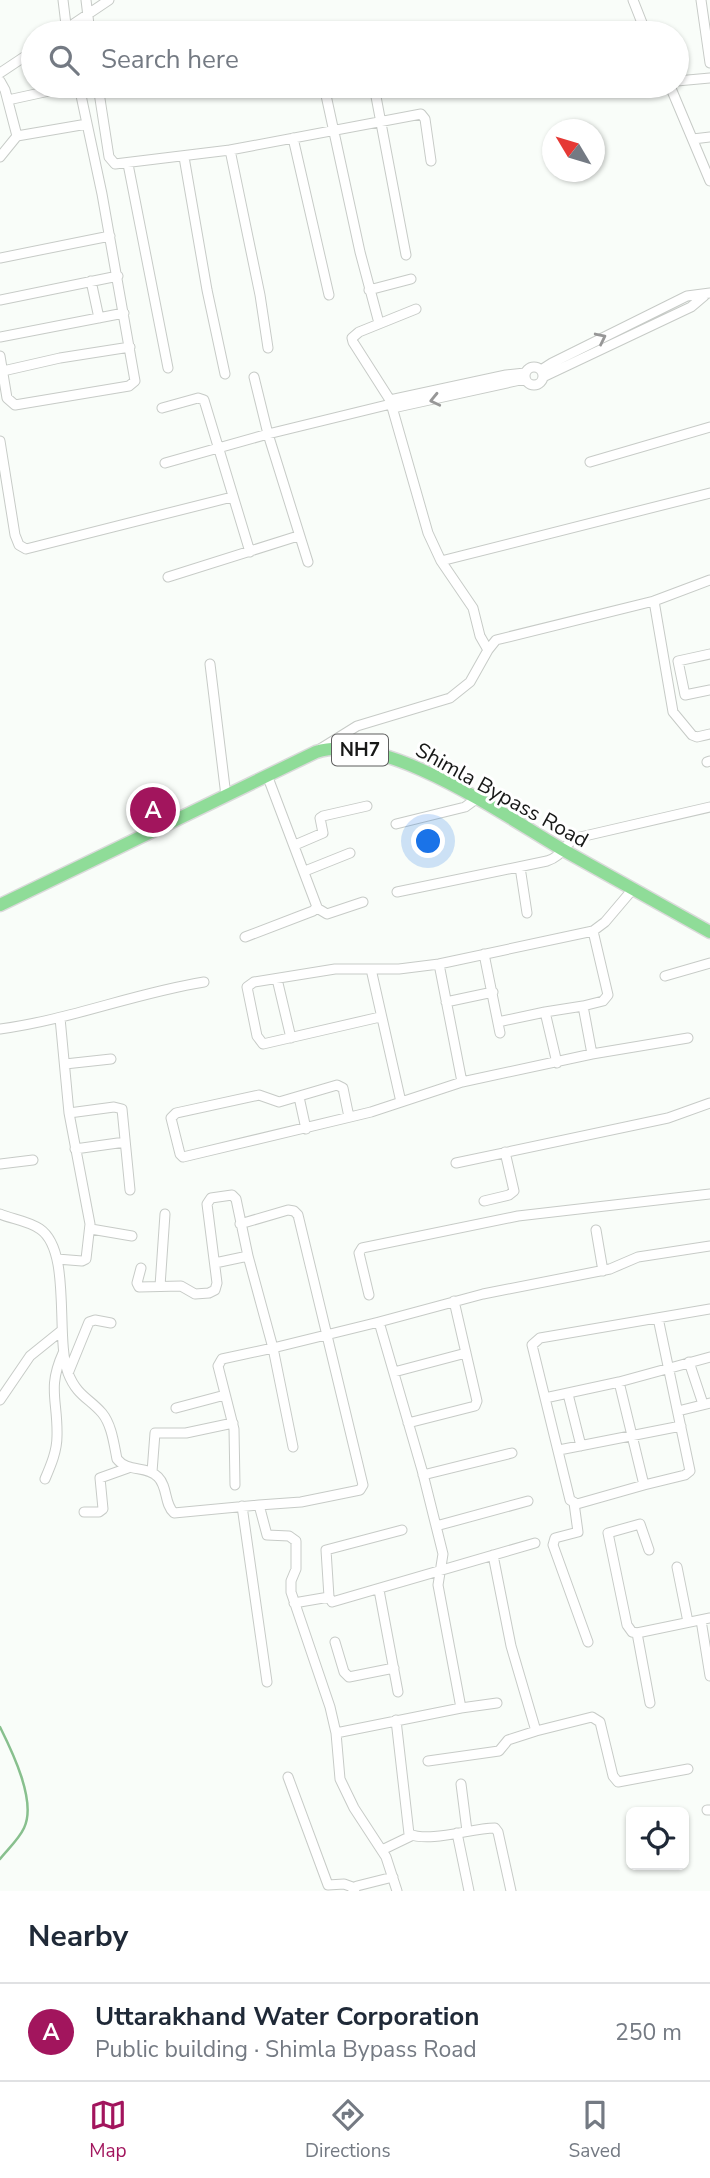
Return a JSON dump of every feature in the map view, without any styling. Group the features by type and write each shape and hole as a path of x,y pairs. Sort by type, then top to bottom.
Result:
{"highway":[{"name":"Shimla Bypass Road","path":"0,905 316,752 345,748 369,751 430,773 710,932"}],"street":[{"path":"63,0 64,21"},
{"path":"86,0 88,21"},
{"path":"77,21 109,0"},
{"path":"633,0 641,21"},
{"path":"704,2 710,63"},
{"path":"0,73 21,59"},
{"path":"689,80 710,78"},
{"path":"0,81 17,136"},
{"path":"8,100 21,97"},
{"path":"0,356 7,398 15,405 129,386 135,381 118,276 82,98"},
{"path":"100,98 109,157 115,164 230,150 417,115 423,116 431,161"},
{"path":"327,98 369,290 379,323"},
{"path":"376,98 405,255"},
{"path":"675,98 710,181"},
{"path":"0,157 17,136 87,124"},
{"path":"693,139 710,137"},
{"path":"293,138 329,296"},
{"path":"230,150 260,295 268,348"},
{"path":"184,157 225,374"},
{"path":"128,164 168,368"},
{"path":"0,258 110,236"},
{"path":"0,300 118,276"},
{"path":"369,290 411,279"},
{"path":"91,281 99,318"},
{"path":"542,373 691,307 707,294"},
{"path":"415,309 379,323 352,338 391,404 428,533 441,561 473,608 480,636 488,650"},
{"path":"0,337 124,313"},
{"path":"3,371 60,358 130,347"},
{"path":"165,463 391,404 525,376 531,367 542,373"},
{"path":"525,376 529,384 535,385 540,382 542,373"},
{"path":"254,377 268,434 308,562"},
{"path":"162,408 198,398 204,400 250,552"},
{"path":"590,462 710,427"},
{"path":"0,441 15,535 19,545 26,549 232,497"},
{"path":"441,561 710,493"},
{"path":"167,577 298,536"},
{"path":"316,752 358,726 450,698 470,682 496,640 654,601 710,580"},
{"path":"654,601 673,712 692,735 697,737 710,734"},
{"path":"710,654 678,661 685,695 710,690"},
{"path":"210,664 226,796"},
{"path":"267,775 317,908 327,914 363,902"},
{"path":"396,824 465,807 477,799"},
{"path":"295,845 324,832 320,818 323,816 367,806"},
{"path":"397,892 552,860 576,838 710,807"},
{"path":"305,871 350,853"},
{"path":"520,867 527,913"},
{"path":"380,1017 263,1044 257,1036 247,987 254,982 335,969 399,969 439,964 593,931 605,922 633,889"},
{"path":"245,937 317,908"},
{"path":"498,1022 603,1001 608,995 593,931"},
{"path":"484,954 500,1033"},
{"path":"665,976 710,963"},
{"path":"439,964 462,1082"},
{"path":"371,969 401,1102"},
{"path":"276,979 291,1038"},
{"path":"0,1029 60,1018 136,995 204,982"},
{"path":"446,1002 493,992"},
{"path":"583,1006 592,1055"},
{"path":"545,1012 557,1063"},
{"path":"57,1259 86,1259 91,1229 69,1113 60,1018"},
{"path":"349,1118 342,1088 339,1086 279,1102 259,1096 176,1113 172,1115 172,1122 183,1157 349,1118 462,1082 688,1038"},
{"path":"65,1064 111,1059"},
{"path":"299,1097 306,1129"},
{"path":"456,1163 668,1118 710,1103"},
{"path":"69,1113 119,1107 123,1111 130,1191"},
{"path":"75,1149 125,1142"},
{"path":"484,1201 509,1195 514,1191 505,1152"},
{"path":"0,1164 33,1160"},
{"path":"369,1295 359,1253 362,1248 518,1216 710,1194"},
{"path":"141,1268 138,1286 181,1286 195,1294 209,1293 217,1287 208,1199 234,1195 273,1348 293,1447"},
{"path":"84,1512 103,1509 100,1478 128,1468 152,1472 160,1479 169,1508 174,1513 316,1500 362,1488 296,1212 288,1210 240,1223"},
{"path":"0,1214 39,1228 50,1240 57,1259 63,1353 68,1372 83,1398 104,1417 117,1459 128,1468"},
{"path":"160,1286 164,1214"},
{"path":"91,1229 132,1236"},
{"path":"596,1230 603,1270"},
{"path":"235,1485 233,1423 218,1366 220,1360 454,1301 617,1267 638,1256 710,1246"},
{"path":"215,1263 248,1256"},
{"path":"408,1423 475,1406 477,1395 454,1301"},
{"path":"588,1642 553,1545 555,1538 578,1532 574,1503 570,1500 531,1350 536,1340 710,1309"},
{"path":"574,1503 685,1475 690,1471 658,1318"},
{"path":"68,1372 89,1322 95,1320 111,1323"},
{"path":"379,1322 424,1475 443,1554 438,1585 461,1708"},
{"path":"0,1401 5,1382 30,1356 61,1331"},
{"path":"45,1479 55,1454 57,1435 53,1402 54,1376 63,1353"},
{"path":"394,1372 466,1353"},
{"path":"545,1398 619,1382 710,1357"},
{"path":"678,1411 706,1403 690,1362"},
{"path":"619,1382 644,1485"},
{"path":"568,1394 581,1446"},
{"path":"176,1408 225,1395"},
{"path":"152,1472 155,1433 186,1433 233,1423"},
{"path":"559,1450 681,1426"},
{"path":"424,1475 512,1454"},
{"path":"436,1526 528,1501"},
{"path":"259,1505 267,1535 289,1536 296,1541 296,1569 290,1583 294,1603 330,1707 336,1733 340,1779 354,1808 382,1850 397,1891"},
{"path":"242,1506 267,1682"},
{"path":"649,1550 640,1524 608,1533 627,1625 632,1632 637,1633 705,1619 710,1676"},
{"path":"402,1530 326,1550 329,1597 335,1604 535,1543"},
{"path":"493,1555 511,1646 536,1731"},
{"path":"677,1567 688,1622"},
{"path":"379,1590 398,1692"},
{"path":"294,1603 329,1597"},
{"path":"637,1633 650,1703"},
{"path":"335,1642 344,1672 349,1677 394,1668"},
{"path":"336,1733 497,1703"},
{"path":"428,1761 499,1751 508,1740 588,1718 597,1718 613,1776 618,1782 688,1769"},
{"path":"396,1720 408,1832 411,1836"},
{"path":"288,1777 328,1885 344,1884 354,1889 393,1877"},
{"path":"461,1784 462,1832 469,1891"},
{"path":"382,1850 411,1836 497,1829 511,1891"}],"waterway":[{"path":"0,1727 21,1777 27,1805 24,1828 0,1859"}],"place":[{"name":"Uttarakhand Water Corporation","path":"153,810"}]}
